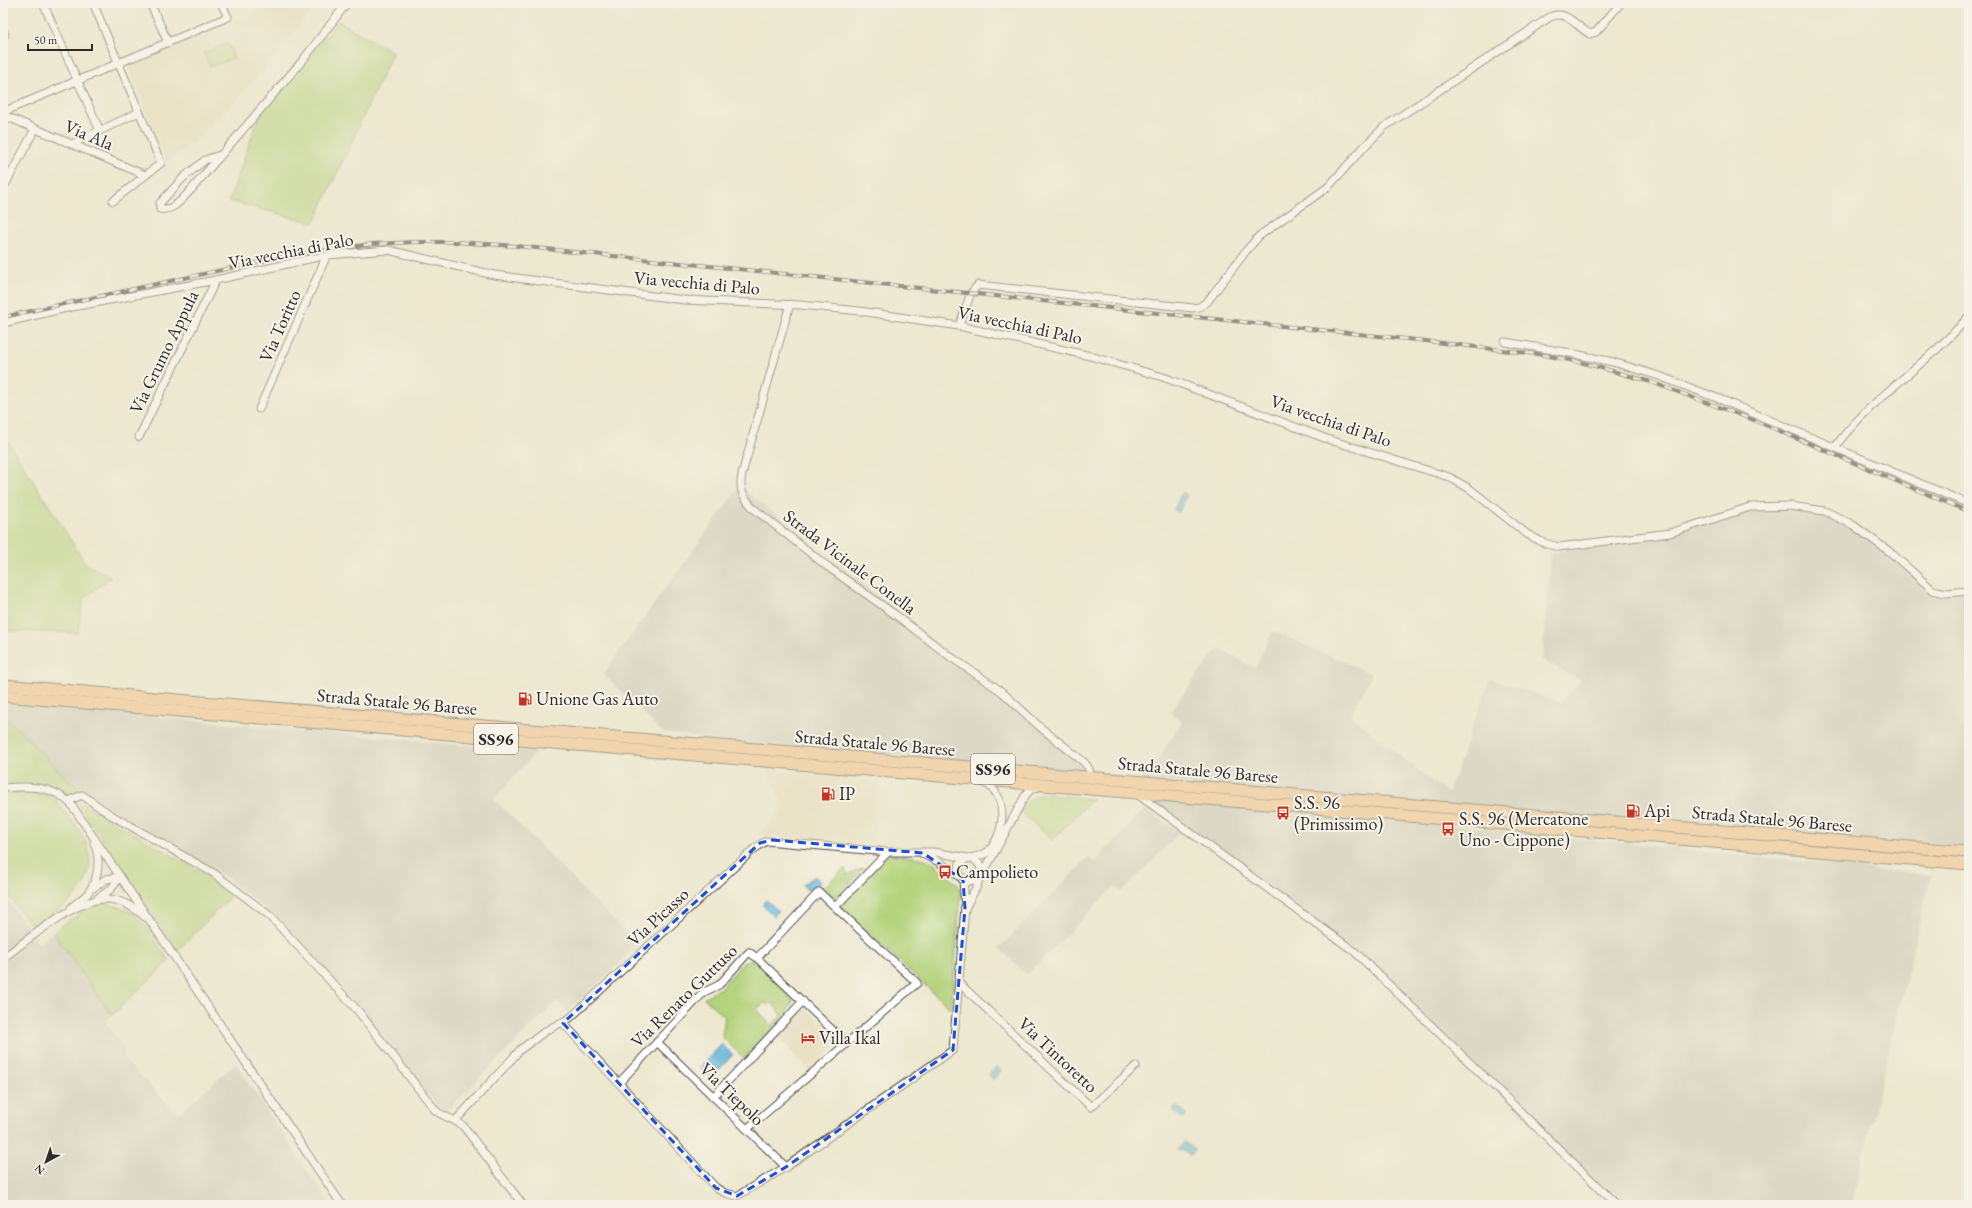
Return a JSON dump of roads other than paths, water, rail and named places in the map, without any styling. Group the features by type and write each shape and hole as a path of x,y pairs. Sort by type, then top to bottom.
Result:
{"main road":[{"name":"SS96","path":"3,685 17,693"},
{"name":"SS96","path":"3,688 17,693"},
{"name":"Strada Statale 96 Barese","path":"17,693 1090,778 1969,852"},
{"name":"Strada Statale 96 Barese","path":"17,693 974,779 1050,784 1135,793 1969,864"},
{"path":"3,698 17,693"}],"street":[{"path":"43,3 100,131"},
{"path":"93,3 161,163 113,201"},
{"path":"150,3 168,42"},
{"path":"3,112 228,17 222,3"},
{"path":"220,155 205,160 184,177 160,203 160,209 166,210 175,207 303,60 347,3"},
{"path":"959,326 971,293 978,285 984,284 1016,290 1193,308 1199,307 1207,302 1256,239 1280,220 1328,187 1339,177 1364,147 1384,127 1550,17 1557,14 1564,15 1583,31 1590,34 1596,32 1621,3"},
{"path":"72,144 139,112"},
{"name":"Via Ala","path":"3,115 145,175"},
{"path":"3,189 36,129"},
{"name":"Via vecchia di Palo","path":"3,323 62,309 216,280 328,255 388,250 509,277 684,300 790,304 839,308 959,326 1090,356 1163,377 1327,439 1449,477 1470,490 1527,534 1544,544 1559,547 1670,533 1750,507 1790,506 1826,511 1853,525 1890,552 1933,590 1946,593 1969,590"},
{"name":"Via Toritto","path":"259,409 328,255"},
{"name":"Via Grumo Appula","path":"139,437 216,280"},
{"name":"Strada Vicinale Conella","path":"790,304 742,474 740,486 745,498 753,508 828,567 897,616 948,655 1000,691 1040,727 1084,762 1089,769 1090,778"},
{"path":"1835,447 1844,435 1885,394 1938,349 1969,316"},
{"path":"1505,342 1566,352 1613,362 1659,376 1717,398 1969,504"},
{"path":"563,1023 716,1188 737,1196 749,1189 786,1167 953,1050 965,908 962,879 958,866 963,860 979,857 986,852 992,845 1000,828 1002,818 998,794 992,786 974,779"},
{"path":"923,854 940,862 962,879 970,882 980,876 986,868 1025,796 1036,787 1050,784"},
{"path":"3,788 37,787 47,789 68,801 342,1205"},
{"path":"1135,793 1354,951 1617,1205"},
{"path":"68,801 82,795 111,815 216,874 243,894 284,930 358,1011 436,1111 442,1116 456,1120 464,1127 523,1205"},
{"path":"86,827 96,848 98,859 98,870 88,893"},
{"name":"Via Picasso","path":"456,1120 521,1049 547,1030 563,1023 604,988 760,843 772,840 888,852 923,854 933,852 970,858"},
{"path":"747,1130 917,983 835,907 888,852"},
{"path":"965,908 977,886 980,876 980,865 970,858"},
{"path":"3,958 64,915 106,879 120,877"},
{"path":"64,915 93,901 111,889 120,877"},
{"name":"Via Renato Guttuso","path":"619,1083 704,992 719,985 749,952 757,958 819,892 835,907"},
{"path":"93,901 102,899 123,903 133,907 152,923"},
{"path":"757,958 846,1043"},
{"name":"Via Tintoretto","path":"959,983 1091,1107 1136,1066"},
{"path":"713,1097 803,1001"},
{"name":"Via Tiepolo","path":"657,1042 786,1167"}],"water":[{"path":"1182,492 1187,495 1179,512 1174,510"},
{"path":"815,876 821,882 811,892 803,885"},
{"path":"766,900 779,911 774,916 762,905"},
{"path":"722,1044 733,1055 711,1078 700,1067"},
{"path":"997,1066 1001,1071 993,1080 988,1075"},
{"path":"1178,1106 1187,1114 1183,1119 1174,1111 1174,1107"},
{"path":"1184,1142 1195,1149 1190,1156 1183,1151 1178,1150"}],"railway":[{"path":"3,317 291,255 372,244 416,242 455,242 517,246 1426,341 1544,355 1584,363 1651,382 1756,421 1969,512"}],"place":[{"name":"Unione Gas Auto","path":"525,699"},
{"name":"IP","path":"828,794"},
{"name":"Api","path":"1633,811"},
{"name":"S.S. 96 (Primissimo)","path":"1283,813"},
{"name":"S.S. 96 (Mercatone Uno - Cippone)","path":"1448,829"},
{"name":"Campolieto","path":"945,872"},
{"name":"Villa Ikal","path":"808,1038"}]}
